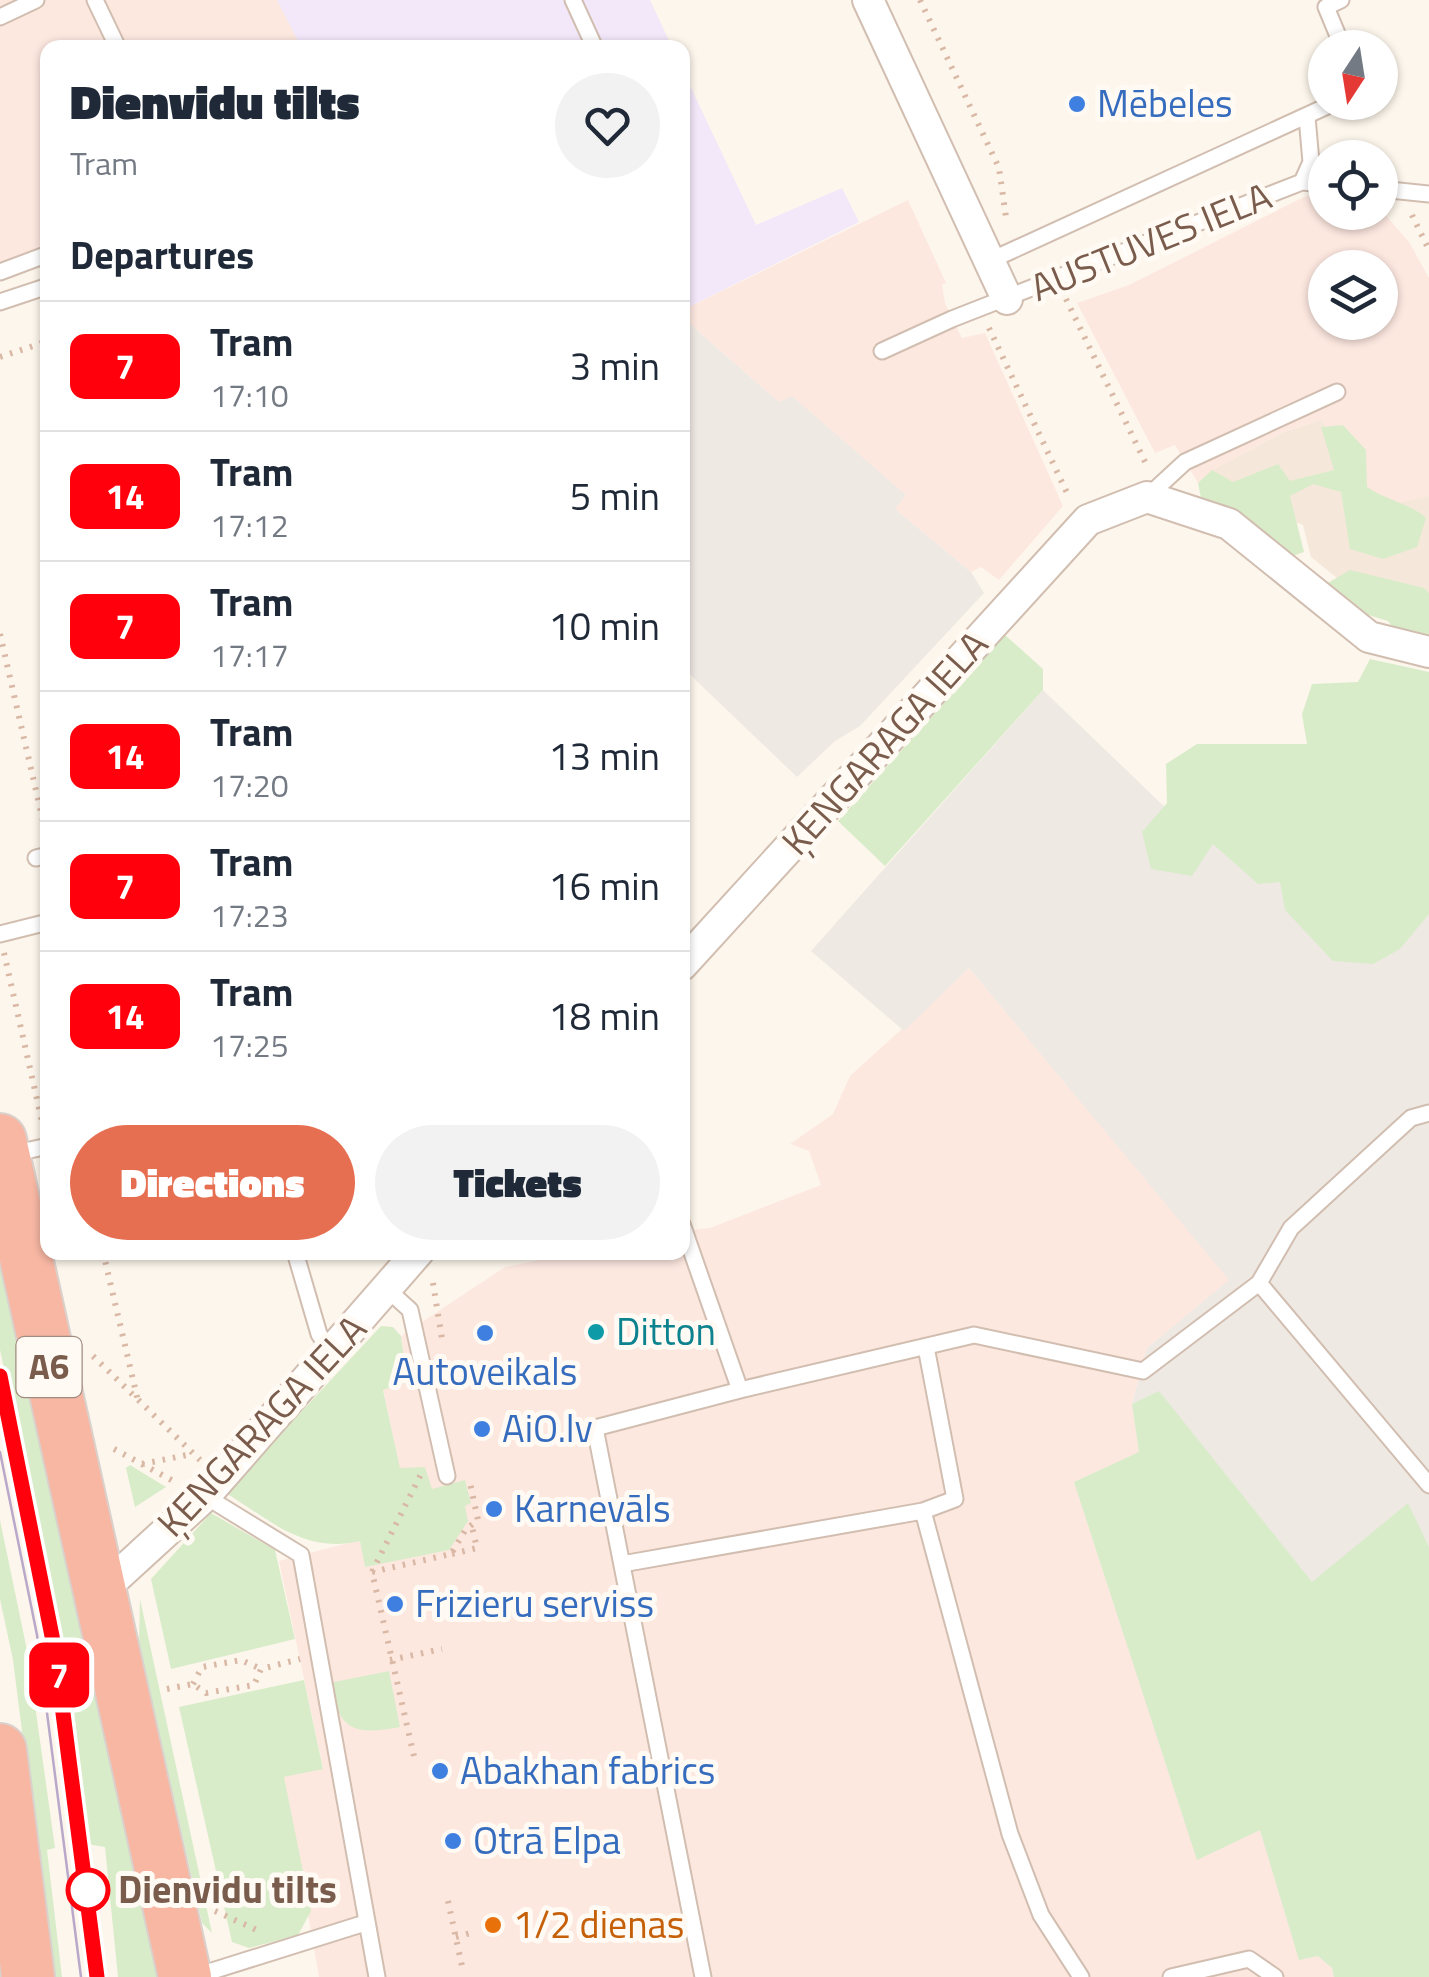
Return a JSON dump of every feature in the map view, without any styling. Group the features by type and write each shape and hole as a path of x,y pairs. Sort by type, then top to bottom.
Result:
{"highway":[{"name":"A6","path":"24,1147 40,1242"},
{"name":"A6","path":"43,1260 99,1593 188,1977"},
{"path":"0,1750 7,1858 28,1977"}],"street":[{"name":"AUSTUVES IELA","path":"868,0 1000,256 998,311"},
{"path":"1080,512 1147,497 1228,524 1370,636 1429,652"},
{"name":"ĶENGARAGA IELA","path":"690,956 1080,512"},
{"name":"ĶENGARAGA IELA","path":"99,1593 192,1490 331,1354 412,1260"}],"lane":[{"path":"0,17 36,0"},
{"path":"96,0 114,40"},
{"path":"574,0 592,40"},
{"path":"1336,30 1326,7 1341,0"},
{"path":"1000,256 1306,117 1311,162 1302,182"},
{"name":"AUSTUVES IELA","path":"998,311 1308,183"},
{"path":"1398,191 1429,194"},
{"path":"0,272 40,257"},
{"path":"0,302 40,289"},
{"path":"882,352 998,311"},
{"path":"1147,497 1185,462 1337,392"},
{"path":"0,934 40,924"},
{"path":"702,1977 595,1428 974,1336 1143,1371 1258,1282 1292,1228 1411,1118 1429,1114"},
{"path":"690,1247 740,1390"},
{"path":"296,1260 319,1334 331,1354"},
{"path":"1258,1282 1429,1485"},
{"path":"388,1290 410,1310 447,1476"},
{"path":"622,1564 923,1510 955,1498 926,1347"},
{"path":"192,1490 301,1555 377,1977"},
{"path":"923,1510 1010,1834 1041,1915 1081,1977"},
{"path":"188,1977 366,1923"},
{"path":"1170,1977 1248,1959 1275,1977"}],"path":[{"path":"920,0 1000,168 1000,256"},
{"path":"1401,191 1429,250"},
{"path":"1071,308 1146,464"},
{"path":"998,311 990,336 1080,512"},
{"path":"0,357 40,344"},
{"path":"0,634 40,806"},
{"path":"0,934 24,1147"},
{"path":"106,1260 139,1405"},
{"path":"94,1356 139,1405 200,1460"},
{"path":"114,1450 192,1490"},
{"path":"414,1756 372,1572 425,1466 442,1450"},
{"path":"142,1464 194,1453"},
{"path":"451,1554 478,1548 471,1523"},
{"path":"390,1660 442,1649"},
{"path":"193,1684 202,1667 241,1660 262,1668 319,1655"},
{"path":"167,1689 193,1684 206,1693 254,1684 262,1668"},
{"path":"448,1901 462,1966"},
{"path":"456,1937 474,1932"}],"shaded area":[{"path":"0,0 277,0 297,40 40,40 40,267 0,281"},
{"path":"277,0 650,0 669,40 297,40"},
{"path":"690,86 756,225 842,188 859,222 690,306"},
{"path":"1306,196 1308,230 1398,229 1429,278 1429,496 1354,513 1323,419 1284,432 1212,470 1198,483 1175,445 1155,453 1077,303 1129,285"},
{"path":"908,200 946,283 942,285 945,303 962,338 985,333 1063,506 999,580 981,567 971,572 895,509 905,495 779,402 690,324 690,307"},
{"path":"690,324 779,402 792,396 906,495 895,509 971,572 984,593 860,726 835,741 797,777 690,675"},
{"path":"1323,419 1332,446 1394,501 1429,496 1429,622 1379,612 1311,557 1303,525 1198,483 1212,470 1284,432"},
{"path":"1043,690 1172,814 1429,863 1429,1977 1334,1977 1332,1968 1318,1956 1299,1960 1260,1830 1197,1860 1074,1482 1139,1452 1132,1404 1147,1348 1229,1280 969,968 904,1031 811,951"},
{"path":"969,968 1230,1280 1147,1348 1132,1404 1139,1452 1074,1482 1197,1859 1260,1829 1299,1959 1318,1956 1332,1968 1334,1977 319,1977 284,1777 323,1768 279,1561 360,1540 365,1566 470,1503 432,1489 400,1469 383,1389 407,1382 401,1336 505,1267 540,1260 690,1260 690,1230 710,1228 821,1185 809,1151 790,1144 833,1114 850,1076"}],"green space":[{"path":"1343,425 1366,450 1367,487 1426,518 1417,547 1383,559 1350,549 1341,492 1313,484 1290,496 1304,552 1281,560 1203,508 1198,483 1212,470 1233,482 1278,464 1290,481 1334,470 1321,427"},
{"path":"1350,570 1424,588 1429,593 1429,642 1399,635 1388,621 1339,606 1326,584"},
{"path":"1005,635 1043,669 1043,690 885,866 838,821"},
{"path":"1370,659 1429,672 1429,914 1400,949 1373,964 1333,961 1285,910 1280,882 1258,884 1213,844 1192,876 1151,869 1142,832 1167,803 1166,764 1197,744 1307,744 1302,714 1312,684 1358,682"},
{"path":"0,1252 158,1977 118,1977 105,1847 87,1844 72,1688 0,1350"},
{"path":"381,1326 393,1327 401,1336 407,1382 383,1390 400,1468 425,1467 432,1489 465,1480 471,1503 465,1506 468,1521 449,1550 365,1567 360,1541 340,1544 305,1539 226,1493"},
{"path":"1159,1391 1312,1582 1408,1503 1429,1547 1429,1977 1334,1977 1332,1968 1318,1956 1299,1960 1260,1830 1197,1860 1074,1482 1139,1452 1132,1404"},
{"path":"130,1465 166,1487 135,1507 126,1468"},
{"path":"211,1513 275,1550 295,1639 171,1669 151,1579"},
{"path":"0,1520 28,1655 55,1848 47,1850 62,1977 53,1977 13,1660 0,1599"},
{"path":"140,1599 212,1933 202,1923 139,1642"},
{"path":"389,1671 400,1727 360,1730 344,1721 329,1683"},
{"path":"304,1680 323,1769 284,1777 311,1911 298,1935 249,1948 232,1942 179,1707"}],"tram line":[{"path":"0,1376 55,1651 97,1977"},
{"name":"7","path":"0,1376 55,1651 97,1977"},
{"path":"0,1452 37,1635 81,1977"}],"place":[{"name":"Mēbeles","path":"1077,104"},
{"name":"Ditton","path":"596,1332"},
{"name":"Autoveikals","path":"485,1333"},
{"name":"AiO.lv","path":"482,1429"},
{"name":"Karnevāls","path":"494,1509"},
{"name":"Frizieru serviss","path":"395,1604"},
{"name":"Abakhan fabrics","path":"440,1771"},
{"name":"Otrā Elpa","path":"453,1841"},
{"name":"Dienvidu tilts","path":"88,1890"},
{"name":"1/2 dienas","path":"493,1925"}]}
